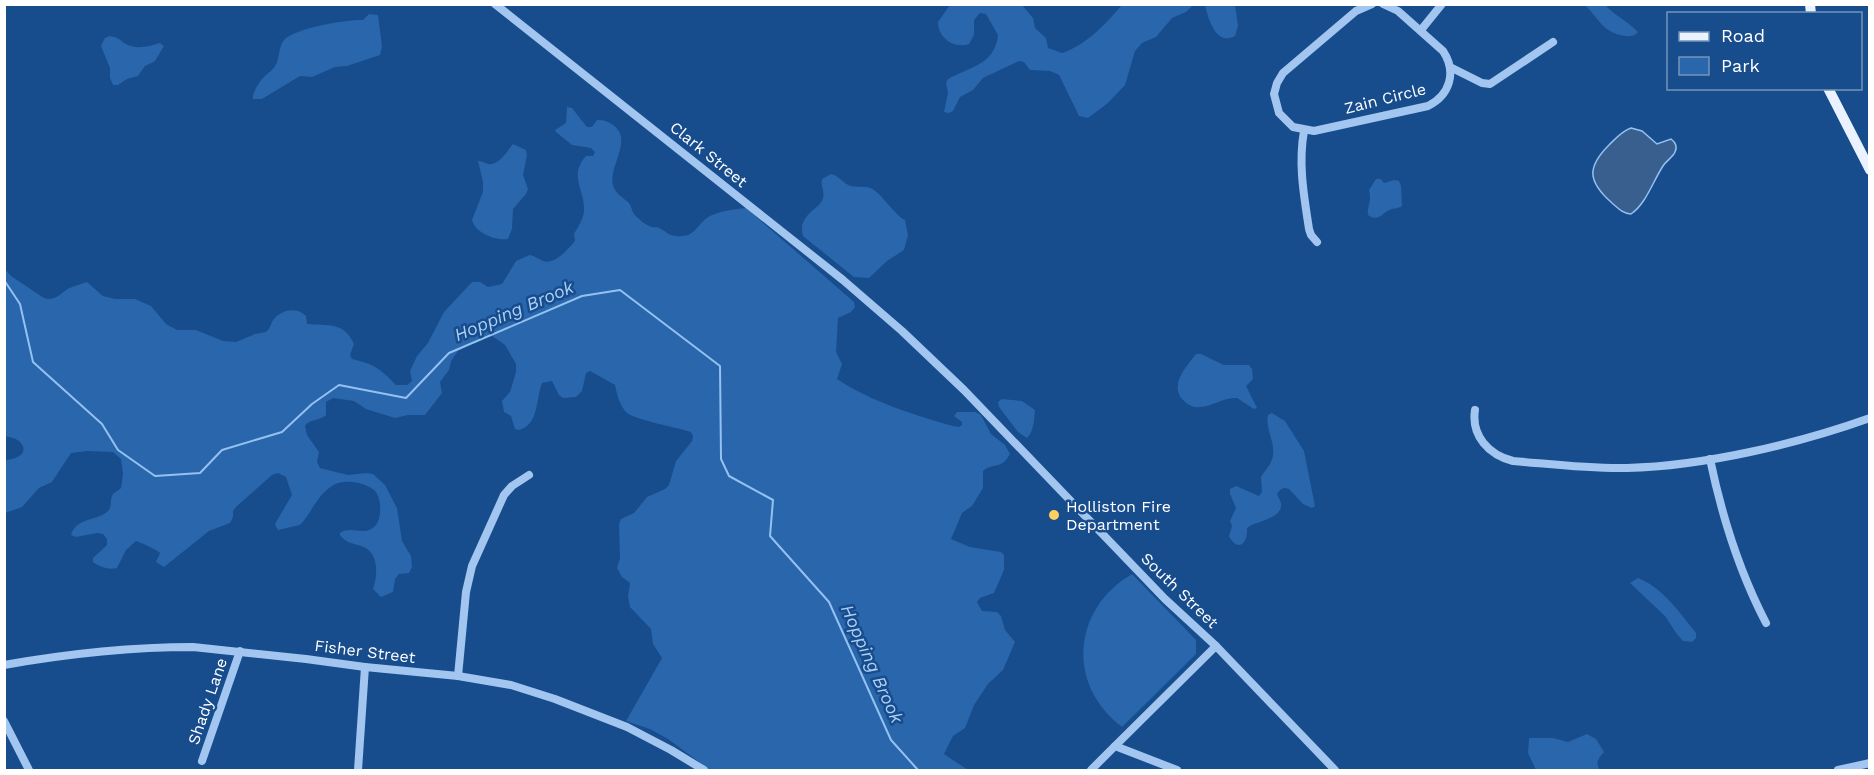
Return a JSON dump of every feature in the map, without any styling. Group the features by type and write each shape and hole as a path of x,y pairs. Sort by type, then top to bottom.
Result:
{"main road":[{"path":"1829,90 1869,170"}],"street":[{"name":"Clark Street","path":"495,4 843,280 902,331"},
{"path":"1317,242 1309,229 1301,172 1300,156 1304,130 1290,126 1279,113 1274,98 1277,83 1286,70 1356,11 1372,4"},
{"path":"1383,4 1398,11 1443,51 1450,68 1482,83 1491,84 1553,42"},
{"path":"1421,30 1442,4"},
{"name":"Zain Circle","path":"1304,130 1318,130 1428,106 1445,93 1450,79 1450,68"},
{"name":"South Street","path":"902,331 964,390 1165,599 1216,646 1335,771"},
{"path":"1475,410 1475,429 1483,442 1497,456 1513,461 1624,469 1710,459 1798,440 1869,418"},
{"path":"1710,459 1733,550 1766,623"},
{"path":"458,676 466,592 472,566 504,495 512,486 529,475"},
{"name":"Fisher Street","path":"4,665 165,646 240,651 458,676 512,686 602,717 655,741 704,771"},
{"path":"1091,771 1216,646"},
{"name":"Shady Lane","path":"202,761 240,651"},
{"path":"358,771 366,667"},
{"path":"4,721 29,771"},
{"path":"1115,746 1177,771"},
{"path":"1838,771 1869,763"}],"green space":[{"path":"950,5 1022,5 1033,18 1035,28 1046,38 1048,48 1062,53 1088,39 1122,5 1193,5 1186,12 1172,18 1156,37 1142,43 1135,51 1125,85 1108,103 1088,118 1079,116 1059,75 1050,71 1030,70 1024,62 1019,61 983,78 973,90 960,97 953,111 944,112 948,79 986,59 996,45 998,35 986,14 980,13 974,20 974,35 969,44 958,45 948,41 941,33 938,22"},
{"path":"1205,5 1235,5 1238,26 1235,36 1223,38 1214,30"},
{"path":"1585,5 1605,5 1638,32 1629,36 1611,32"},
{"path":"369,14 378,15 382,46 380,55 347,66 335,67 312,77 300,76 262,99 253,99 257,87 278,60 282,43 289,36 320,26 363,20"},
{"path":"110,36 133,47 146,47 160,43 164,46 155,61 145,66 138,76 113,85 110,68 101,46 105,38"},
{"path":"567,107 572,108 587,127 592,127 597,120 602,120 619,131 621,146 612,178 613,185 617,193 629,203 634,214 645,224 672,235 683,236 688,235 710,216 728,210 746,208 854,302 855,307 851,312 838,318 836,352 842,364 837,379 879,401 953,426 962,425 962,422 954,416 957,412 975,412 981,415 991,434 1005,445 1010,454 1004,462 983,471 983,488 972,506 962,513 951,539 970,547 1001,552 1004,555 1004,570 994,593 980,598 977,602 982,611 997,612 1001,616 1005,630 1015,642 1003,670 988,684 974,705 965,728 953,736 944,754 968,770 710,770 668,739 650,729 626,721 662,658 653,644 651,629 630,607 628,597 630,583 622,577 617,568 620,558 619,524 621,519 634,513 647,497 669,485 676,461 692,441 693,436 691,432 630,415 622,406 615,385 590,371 586,373 582,391 576,397 563,398 552,381 542,383 536,410 530,423 519,430 515,429 511,416 504,412 502,401 510,392 516,364 505,345 492,336 487,336 458,351 440,382 442,393 425,415 395,418 366,409 354,401 333,398 326,402 326,415 305,426 307,435 319,452 317,462 320,468 348,475 373,474 385,485 397,508 402,541 411,556 412,567 409,573 399,574 395,579 393,592 381,597 373,589 376,564 371,553 340,535 349,530 367,531 375,526 379,519 380,504 375,491 360,483 342,482 332,486 322,495 300,525 278,530 276,522 292,495 286,477 278,473 272,475 237,506 230,523 209,531 164,567 156,562 160,553 136,541 126,550 117,568 101,567 93,562 93,558 107,545 107,539 103,534 76,537 71,535 81,523 107,512 113,494 121,488 123,474 121,459 113,452 71,453 52,482 39,488 22,507 5,513 5,460 20,456 24,450 18,441 5,436 4,258 5,269 11,276 44,298 52,299 68,289 87,282 103,296 115,299 135,299 151,306 166,324 177,330 196,330 223,341 236,342 266,332 281,313 290,310 299,311 306,316 307,324 334,326 345,331 354,344 350,355 352,359 377,368 396,385 407,385 412,381 410,371 417,356 428,343 444,312 472,282 480,282 488,287 502,284 516,261 530,255 543,261 552,261 561,256 575,241 574,234 584,211 578,170 586,156 593,156 595,152 591,148 572,145 556,132 555,130 566,123"},
{"path":"513,144 526,150 523,175 528,189 513,209 512,229 508,239 498,239 477,229 472,220 483,192 478,161 488,164 496,163"},
{"path":"831,174 848,185 874,190 905,220 908,235 904,250 887,261 869,278 854,277 803,236 803,222 823,198 822,179"},
{"path":"1376,179 1381,179 1384,183 1399,181 1402,206 1375,218 1368,215 1368,212 1369,190"},
{"path":"1196,354 1201,354 1224,365 1249,365 1253,379 1246,386 1257,408 1254,409 1237,398 1197,407 1185,402 1179,394 1178,382"},
{"path":"1002,399 1022,401 1035,410 1032,428 1027,438 1018,432 999,407 998,402"},
{"path":"1272,413 1285,421 1304,451 1315,506 1312,508 1303,504 1289,489 1280,490 1277,494 1281,503 1278,513 1247,528 1246,539 1238,545 1229,536 1232,526 1230,521 1236,508 1230,489 1236,486 1259,496 1262,492 1261,477 1273,455 1267,420 1268,415"},
{"path":"1132,574 1196,640 1196,654 1122,727 1104,710 1092,690 1085,669 1084,648 1088,627 1097,607 1112,589"},
{"path":"1638,578 1663,594 1677,610 1696,633 1696,638 1692,642 1683,641 1665,616 1630,583"},
{"path":"1587,734 1596,739 1604,752 1598,761 1600,770 1536,770 1528,753 1529,738 1553,738 1568,742"}],"shaded area":[{"path":"1631,128 1642,131 1657,144 1671,139 1676,148 1645,198 1631,214 1621,210 1604,195 1594,181 1593,174 1597,160 1602,153 1619,135"}],"waterway":[{"name":"Hopping Brook","path":"4,280 20,304 33,362 102,424 118,450 155,476 200,473 222,450 282,432 312,404 339,385 406,398 449,353 582,296 620,290 720,366 721,459 729,476 773,500 770,536 829,602 891,740 918,770"}],"place":[{"name":"Holliston Fire Department","path":"1054,515"}]}
